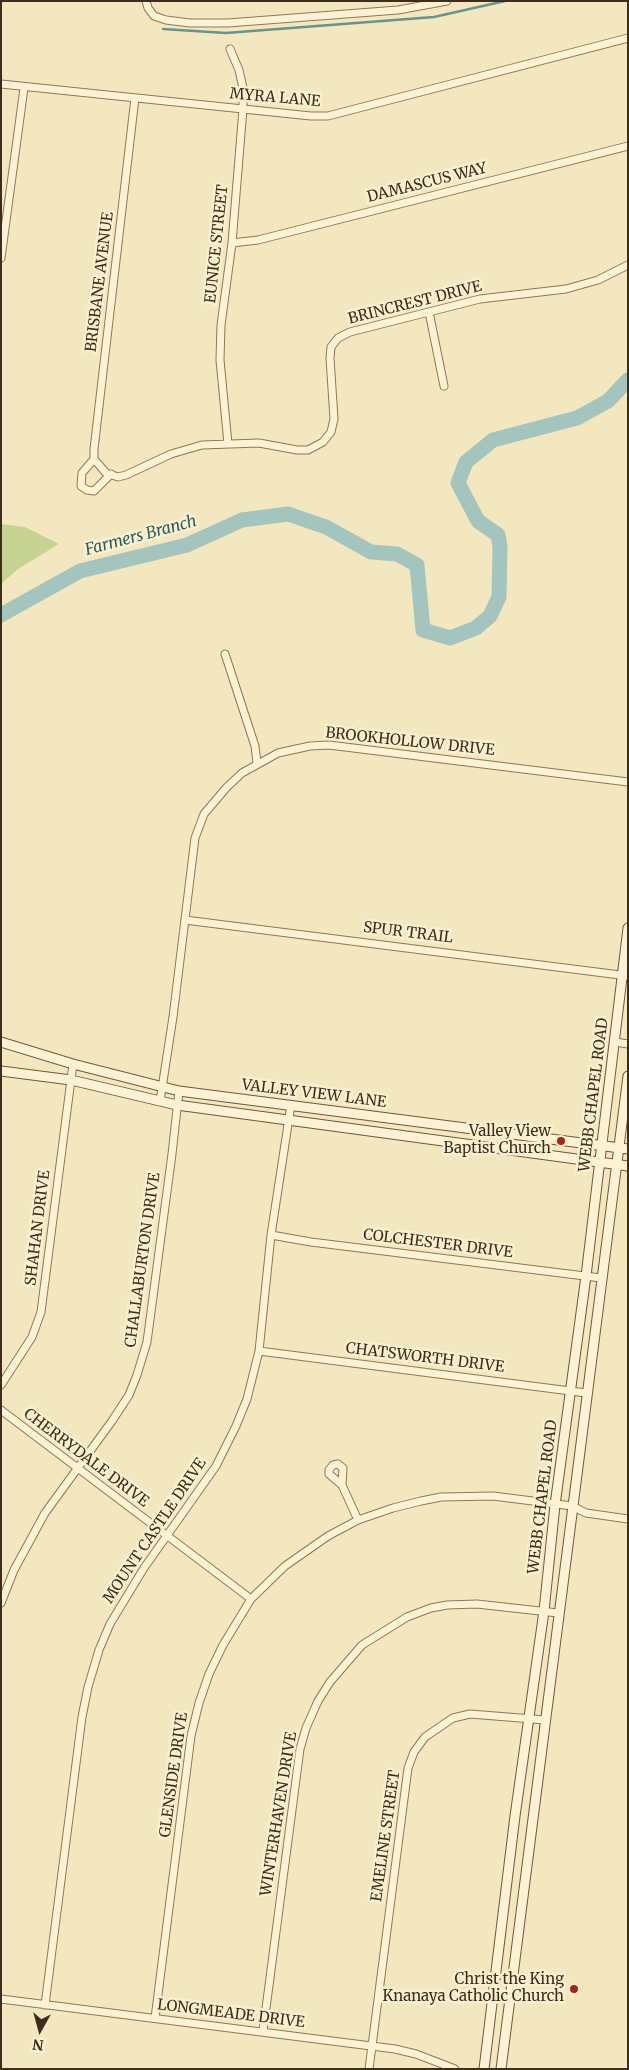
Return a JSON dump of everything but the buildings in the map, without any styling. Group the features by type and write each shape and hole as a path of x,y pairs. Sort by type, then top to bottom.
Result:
{"main road":[{"name":"WEBB CHAPEL ROAD","path":"484,2069 522,1766 544,1611 555,1505 586,1276 599,1162 625,975 628,929"},
{"name":"VALLEY VIEW LANE","path":"1,1042 72,1064 179,1091 623,1149"},
{"name":"VALLEY VIEW LANE","path":"1,1071 71,1080 177,1105 628,1166"},
{"name":"WEBB CHAPEL ROAD","path":"501,2069 601,1278 616,1165 623,1149 628,1076"},
{"path":"522,1766 539,1768"},
{"path":"501,1930 518,1932"}],"street":[{"path":"146,1 148,8 154,16 166,20 190,23 228,23 378,12 448,1"},
{"name":"MYRA LANE","path":"1,84 24,88 311,116 328,116 628,38"},
{"name":"EUNICE STREET","path":"228,444 220,360 221,334 232,243 243,109 243,88 239,70 230,49"},
{"path":"1,258 24,88"},
{"name":"BRISBANE AVENUE","path":"94,459 135,98"},
{"name":"DAMASCUS WAY","path":"232,243 258,240 628,146"},
{"name":"BRINCREST DRIVE","path":"111,474 118,477 126,475 172,454 202,445 259,443 297,450 308,450 323,442 331,432 334,420 330,358 331,347 338,338 350,332 480,299 566,289 598,280 628,265"},
{"path":"429,312 444,386"},
{"path":"94,459 99,468 111,474 94,491 86,490 82,486 82,473 94,459"},
{"path":"225,654 255,746 257,763"},
{"name":"BROOKHOLLOW DRIVE","path":"160,1101 173,1017 192,851 204,814 242,773 278,753 291,749 330,745 628,782"},
{"name":"SPUR TRAIL","path":"185,920 625,975"},
{"path":"615,1042 628,1044"},
{"name":"SHAHAN DRIVE","path":"1,1385 32,1337 41,1312 72,1064"},
{"name":"CHALLABURTON DRIVE","path":"1,1603 26,1545 45,1513 112,1421 128,1394 142,1362 150,1322 179,1091"},
{"name":"MOUNT CASTLE DRIVE","path":"45,2005 88,1686 99,1650 110,1624 126,1596 166,1536 216,1466 247,1399 260,1351 271,1235 290,1105"},
{"name":"COLCHESTER DRIVE","path":"271,1235 311,1242 601,1278"},
{"name":"CHATSWORTH DRIVE","path":"260,1351 586,1393"},
{"name":"CHERRYDALE DRIVE","path":"1,1410 251,1599"},
{"path":"342,1485 358,1520"},
{"name":"GLENSIDE DRIVE","path":"155,2018 191,1736 198,1703 208,1674 251,1599 285,1566 303,1552 358,1520 393,1508 441,1497 493,1496 572,1506 586,1513 628,1519"},
{"name":"WINTERHAVEN DRIVE","path":"263,2031 300,1749 306,1728 318,1701 330,1682 362,1645 407,1617 430,1608 477,1604 558,1613"},
{"name":"EMELINE STREET","path":"370,2069 408,1768 414,1752 425,1737 440,1725 453,1718 470,1714 545,1720"},
{"name":"LONGMEADE DRIVE","path":"1,1999 372,2046 416,2054 455,2069"}],"green space":[{"path":"1,524 25,527 59,544 18,569 1,584"}],"waterway":[{"path":"163,29 226,33 434,17 505,1"},
{"name":"Farmers Branch","path":"1,615 80,571 187,545 242,520 288,514 326,527 371,552 397,554 417,565 423,630 450,638 476,628 490,616 499,597 500,547 498,535 478,521 458,483 466,462 493,440 577,418 608,401 628,380"}],"place":[{"name":"Valley View Baptist Church","path":"561,1141"},
{"name":"Christ the King Knanaya Catholic Church","path":"574,1989"}]}
